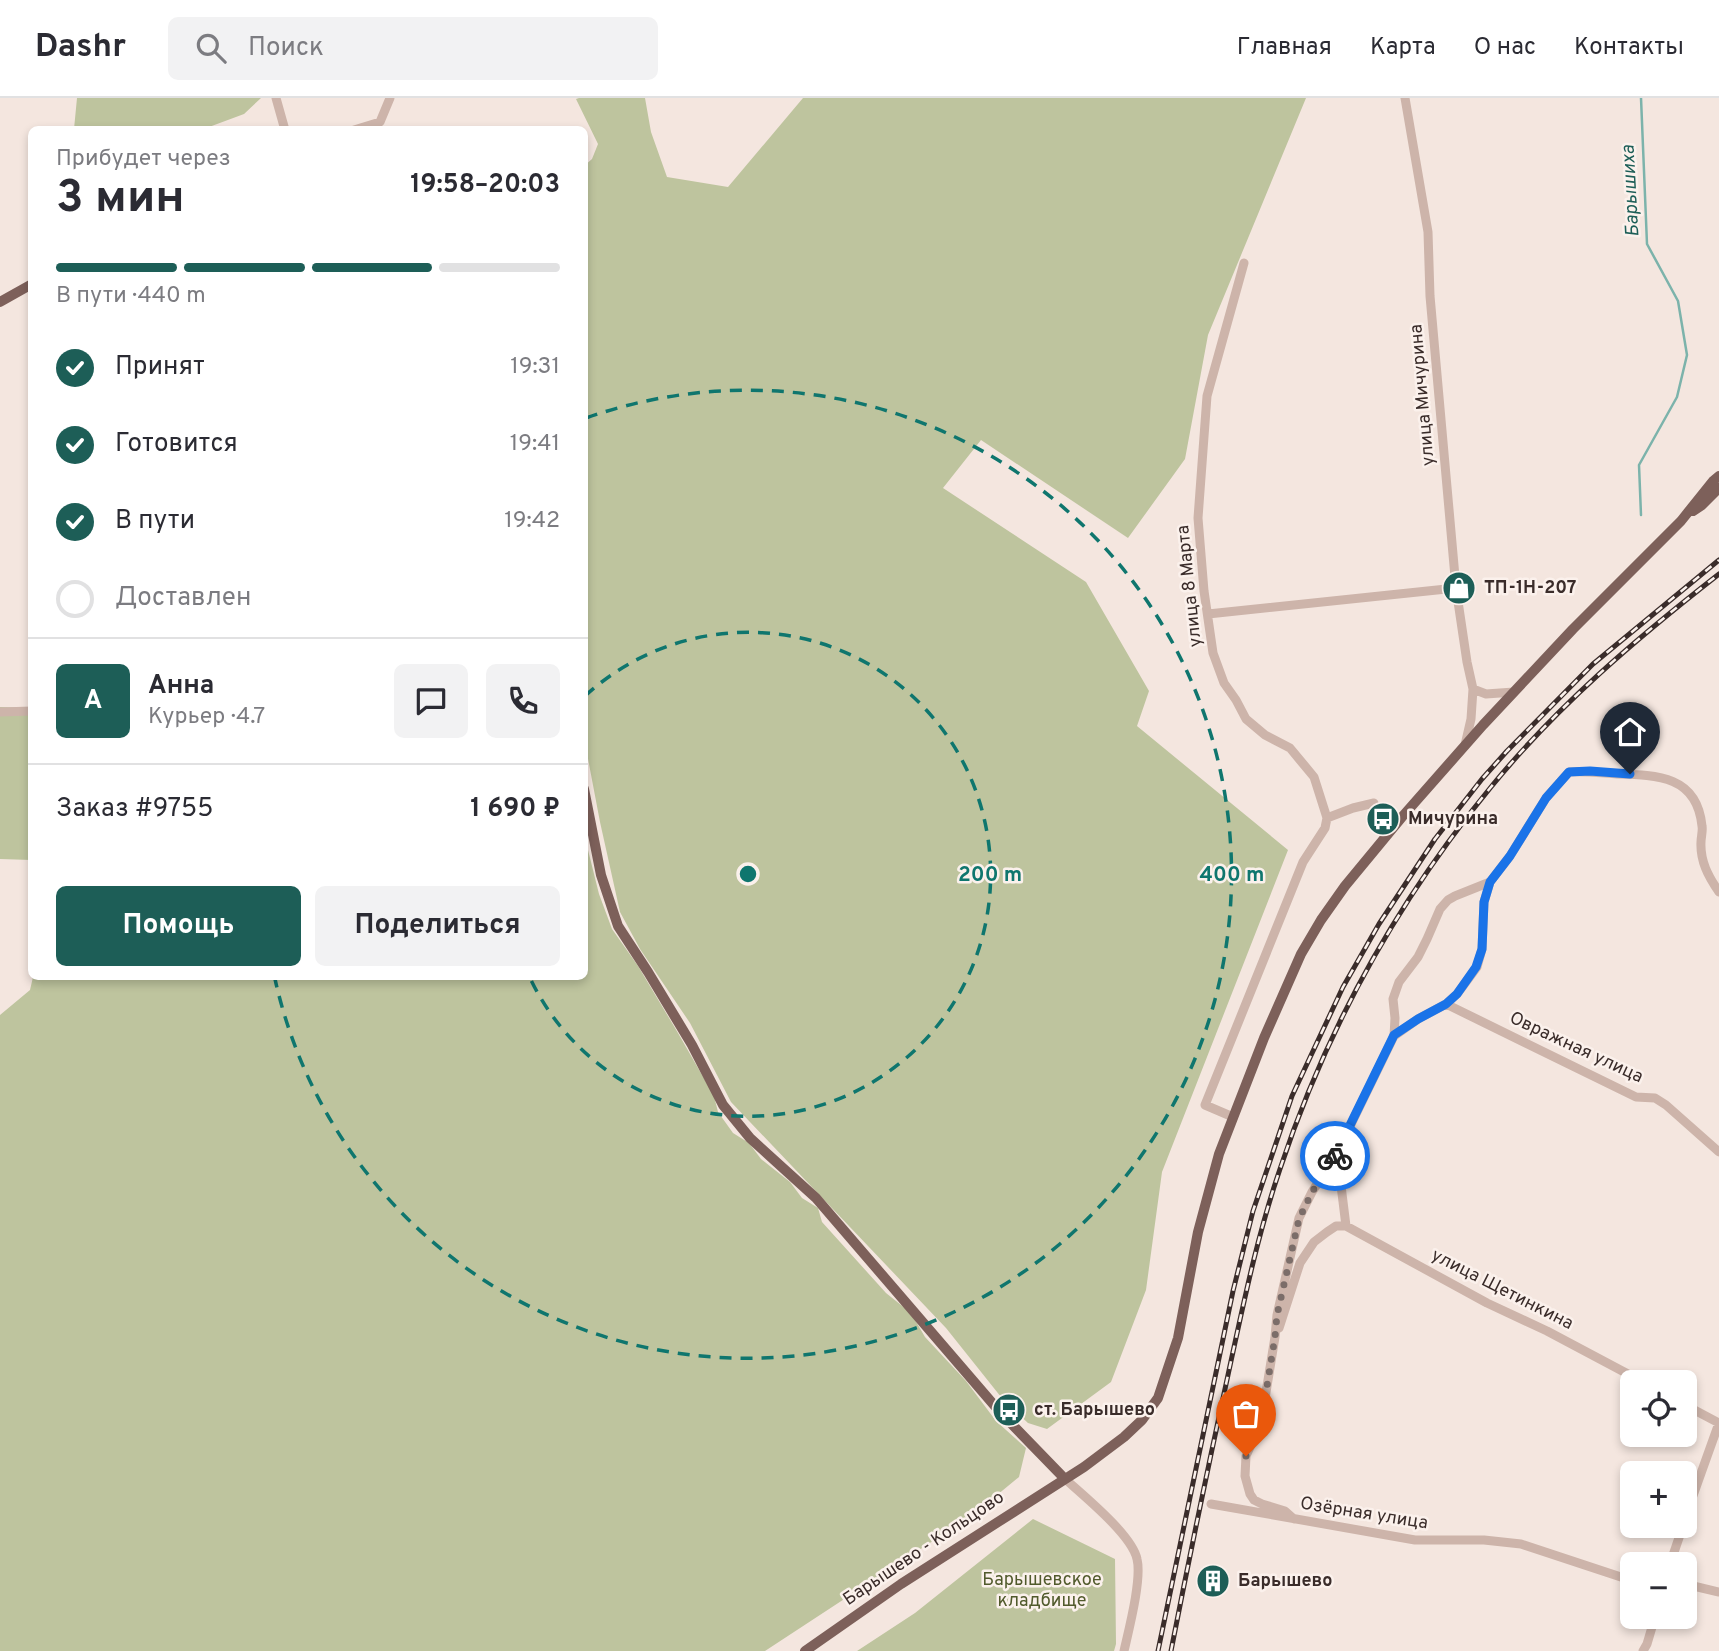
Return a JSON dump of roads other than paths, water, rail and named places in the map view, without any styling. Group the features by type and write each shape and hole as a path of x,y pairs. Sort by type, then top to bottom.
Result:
{"main road":[{"path":"0,302 28,286"},
{"path":"1693,509 1719,476"},
{"path":"1693,509 1719,482"},
{"path":"1693,509 1719,491"},
{"name":"Барышево - Кольцово","path":"805,1651 901,1584 1084,1467 1142,1420 1158,1398 1178,1338 1198,1232 1219,1154 1264,1038 1301,954 1321,920 1345,886 1402,817 1464,747 1573,629 1693,509"},
{"path":"588,809 601,875 618,926 692,1045 723,1104 750,1138 816,1198 1000,1412 1064,1478"}],"street":[{"path":"276,98 284,126"},
{"path":"367,126 380,122 390,98"},
{"name":"улица Мичурина","path":"1405,98 1427,232 1430,296 1456,588 1473,689 1471,719 1464,747"},
{"name":"улица 8 Марта","path":"1244,263 1207,397 1198,518 1213,653 1224,683 1246,719 1265,735 1290,748 1314,776 1327,818"},
{"path":"1208,614 1456,588"},
{"path":"1473,689 1486,694 1514,692"},
{"path":"0,712 28,711"},
{"path":"1394,1035 1446,1004 1457,994 1476,967 1482,949 1484,902 1490,882 1510,856 1546,798 1569,772 1653,775 1685,788 1694,796 1699,810 1703,828 1702,859 1719,892"},
{"path":"1233,1117 1205,1105 1303,862 1325,828 1327,818 1374,803"},
{"path":"1294,1519 1285,1511 1254,1500 1245,1476 1246,1456 1261,1423 1277,1315 1299,1219 1312,1192 1337,1153 1394,1035 1393,999 1399,982 1418,957 1440,909 1455,896 1490,882"},
{"name":"Овражная улица","path":"1446,1004 1636,1097 1655,1098 1719,1153"},
{"path":"1275,1337 1300,1263 1314,1242 1336,1226 1346,1226 1337,1153"},
{"name":"улица Щетинкина","path":"1346,1226 1487,1303 1620,1370"},
{"path":"1697,1411 1719,1423 1697,1484"},
{"path":"1064,1478 1130,1541 1138,1559 1139,1573 1124,1651"},
{"name":"Озёрная улица","path":"1211,1504 1415,1540 1484,1540 1521,1544 1620,1577"},
{"path":"1697,1587 1719,1592"},
{"path":"1643,1651 1651,1629"}],"waterway":[{"name":"Барышиха","path":"1641,98 1647,244 1678,301 1687,355 1677,397 1639,465 1641,515"}],"railway":[{"path":"1158,1651 1233,1291 1253,1211 1292,1096 1343,987 1379,924 1435,839 1482,779 1593,664 1719,560"},
{"path":"1171,1651 1234,1349 1264,1220 1298,1117 1342,1017 1395,921 1425,875 1457,830 1516,757 1599,674 1719,574"}],"place":[{"name":"ТП-1Н-207","path":"1459,588"},
{"name":"Мичурина","path":"1383,819"},
{"name":"ст. Барышево","path":"1009,1410"},
{"name":"Барышево","path":"1213,1581"}],"park label":[{"name":"Барышевское кладбище","path":"1042,1590"}]}
